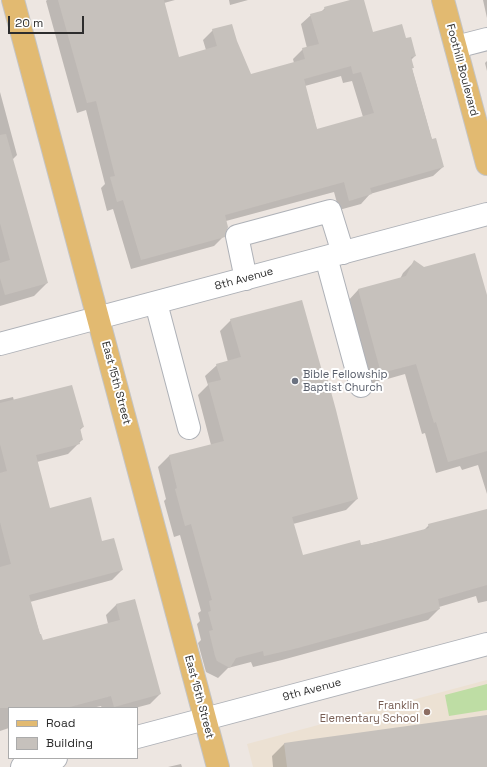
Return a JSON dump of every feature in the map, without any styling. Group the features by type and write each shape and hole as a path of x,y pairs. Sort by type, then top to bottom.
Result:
{"main road":[{"name":"East 15th Street","path":"13,0 218,767"},
{"name":"Foothill Boulevard","path":"443,0 487,164"}],"street":[{"path":"456,47 487,39"},
{"path":"246,279 236,236 330,211 334,255 360,386"},
{"name":"8th Avenue","path":"0,344 487,214"},
{"path":"156,303 189,428"},
{"name":"9th Avenue","path":"138,737 487,644"},
{"path":"22,767 52,759"}],"shaded area":[{"name":"Franklin Elementary School","path":"487,680 487,767 253,767 247,744"}],"green space":[{"path":"487,684 487,710 449,716 445,695"}],"building":[{"path":"58,0 164,0 179,57 217,46 212,29 232,24 237,41 251,74 305,59 302,48 319,44 310,14 325,10 324,7 350,0 364,0 373,32 402,24 406,38 411,37 416,56 411,57 414,68 412,68 432,139 436,138 444,167 370,188 372,194 349,201 344,182 225,215 228,227 225,237 141,260 123,200 117,202 110,177 115,176 96,101 87,103","holes":["351,66 353,74 361,72 374,113 317,129 304,79"]},
{"path":"6,134 48,283 5,295 0,278 0,263 10,260 0,223 0,135"},
{"path":"475,253 487,295 487,451 448,462 436,422 434,423 416,364 381,373 358,289 406,276 414,260 424,267"},
{"path":"302,300 324,378 327,377 358,499 292,517 303,555 360,540 361,545 368,544 429,528 428,524 487,509 487,585 438,599 440,609 294,649 264,656 263,651 236,658 230,668 217,661 215,656 209,631 213,630 208,612 211,611 209,601 212,600 191,524 185,526 175,489 177,488 169,455 224,441 208,383 221,380 216,364 241,357 230,319"},
{"path":"72,385 84,427 80,428 83,440 79,441 80,444 36,455 50,508 91,497 102,541 114,538 123,570 29,595 43,640 120,620 116,604 135,599 161,694 114,707 111,696 70,707 0,708 0,567 11,564 0,522 0,473 7,471 0,444 0,403"},
{"name":"Franklin Elementary School","path":"487,715 487,767 287,767 284,743"}],"place":[{"name":"Bible Fellowship Baptist Church","path":"295,381"},
{"name":"Franklin Elementary School","path":"427,712"}]}
